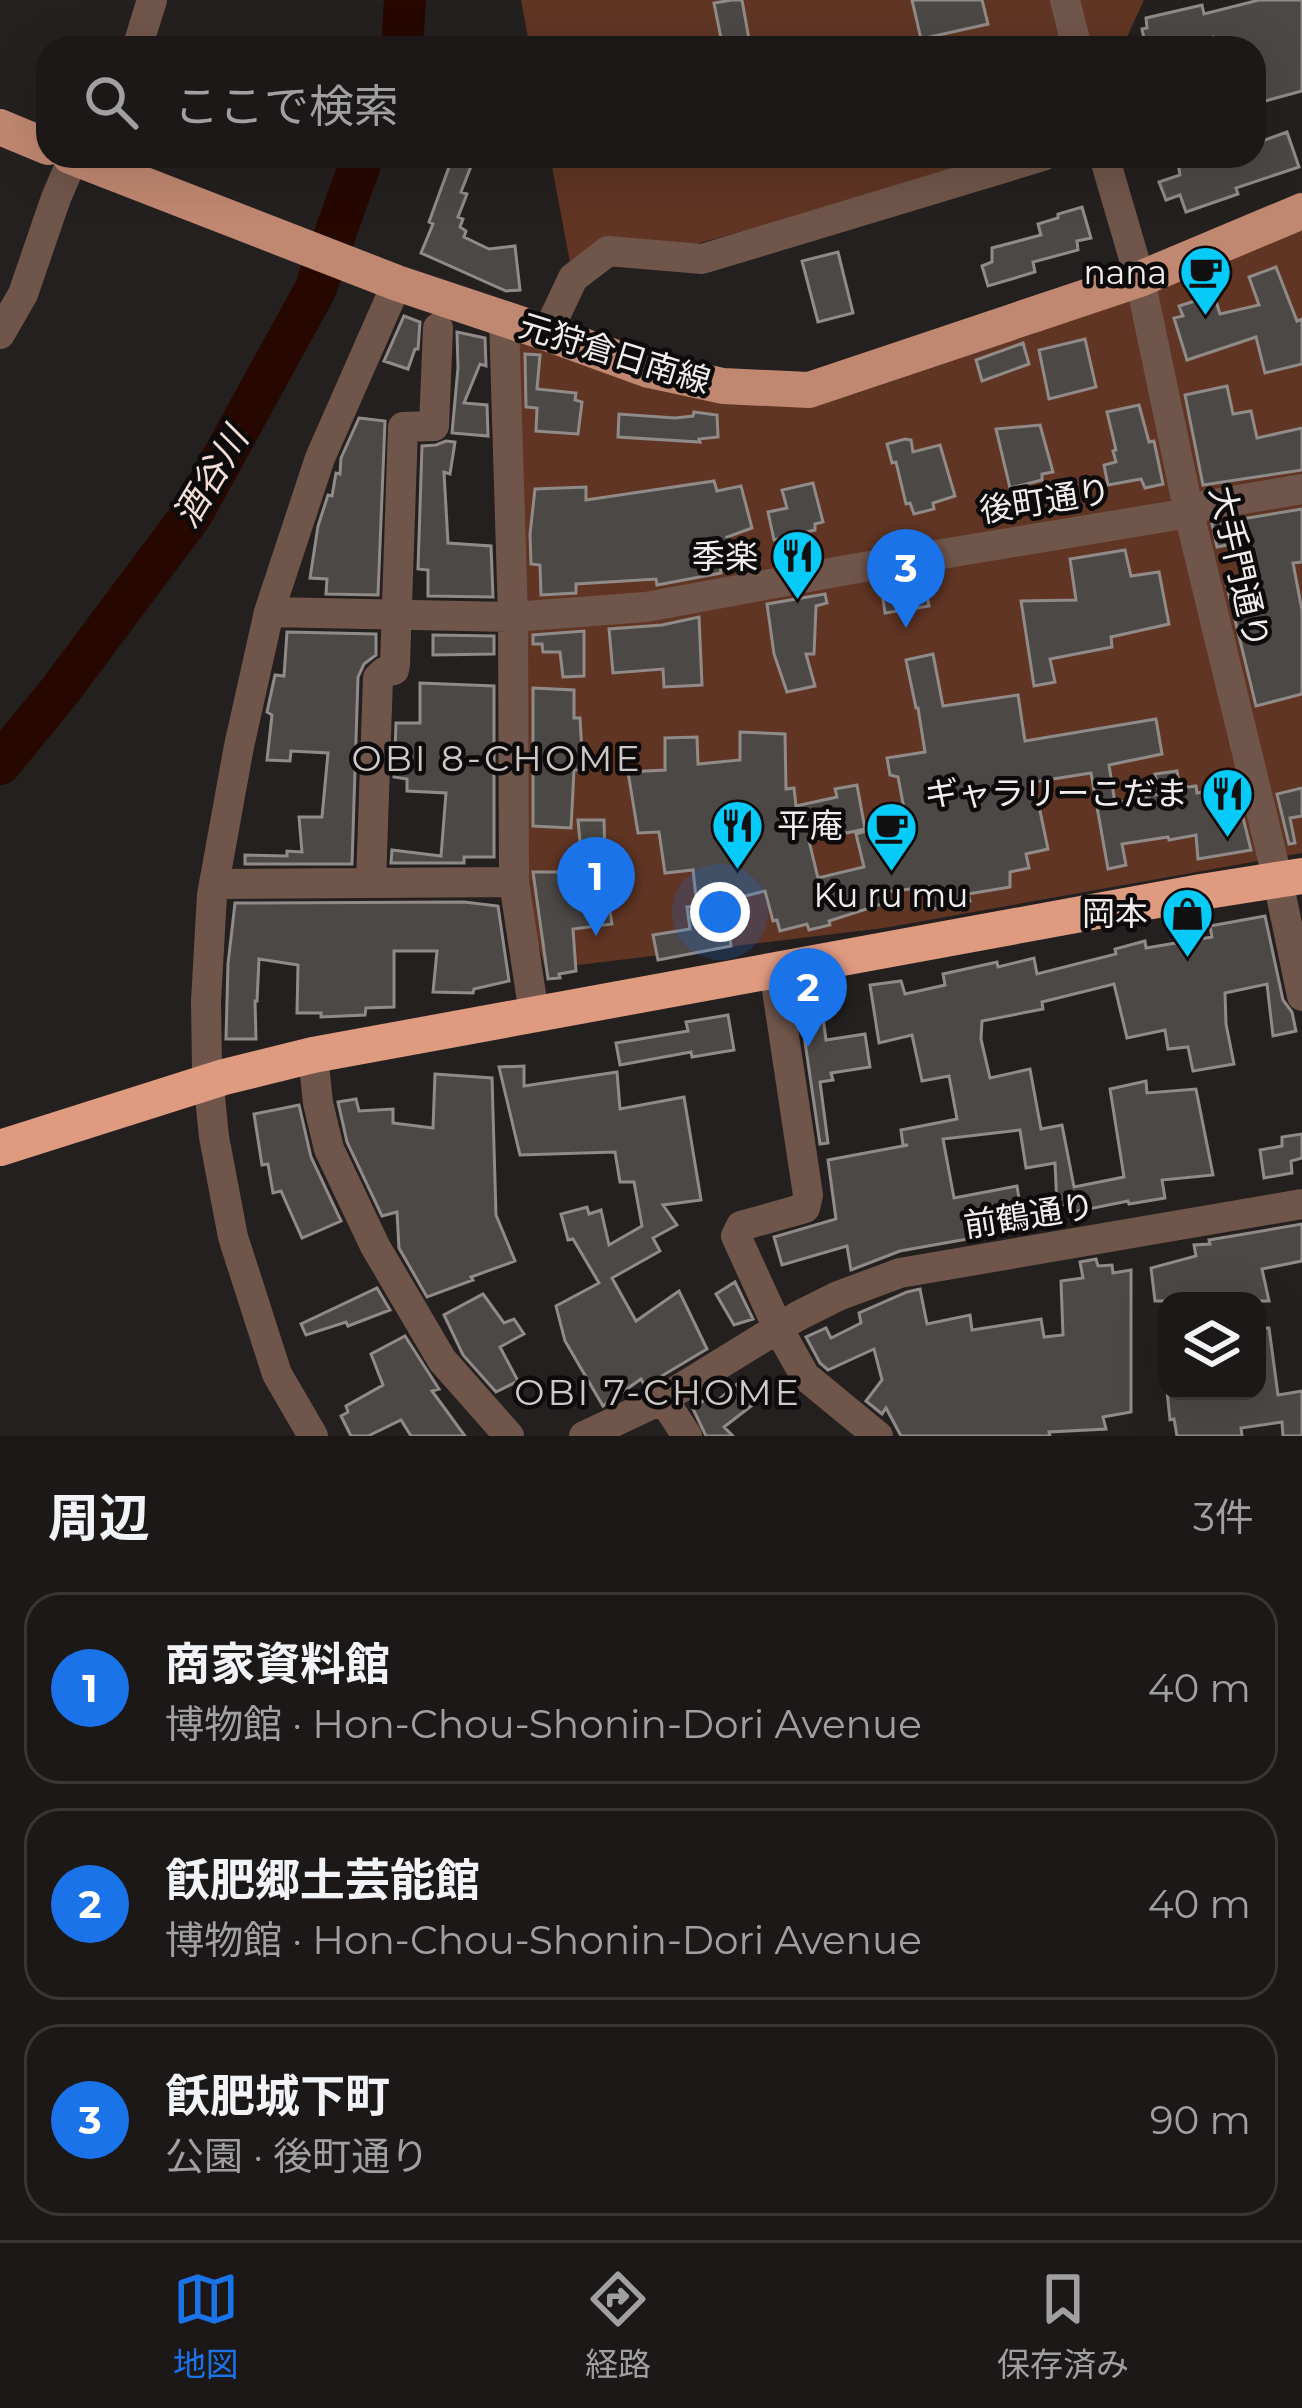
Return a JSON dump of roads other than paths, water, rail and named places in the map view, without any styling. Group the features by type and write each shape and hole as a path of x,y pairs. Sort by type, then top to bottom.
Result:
{"highway":[{"path":"0,1148 313,1055 1290,878"}],"main road":[{"path":"0,127 36,142"},
{"name":"元狩倉日南線","path":"103,168 394,282 649,370 724,386 808,390 1140,279 1302,211"}],"street":[{"path":"141,36 152,0"},
{"path":"1065,0 1074,36"},
{"path":"0,334 23,294 73,168"},
{"path":"547,333 573,278 608,251 702,259 1003,168"},
{"name":"大手門通り","path":"1108,168 1140,279 1189,513 1290,878 1302,996"},
{"path":"313,1436 277,1374 232,1237 204,1085 214,884 269,612 320,458 394,282"},
{"path":"504,319 513,617 514,882 534,1014"},
{"path":"371,882 378,678 394,670 403,427 434,426 438,328"},
{"name":"後町通り","path":"269,612 513,617 646,607 1189,513 1203,506 1302,489"},
{"path":"214,884 514,882"},
{"path":"774,970 807,1204 741,1226 736,1237 805,1376 878,1436"},
{"path":"313,1055 329,1148 375,1246 442,1360 509,1436"},
{"name":"前鶴通り","path":"584,1436 663,1399 838,1296 900,1273 1302,1204"},
{"path":"663,1399 687,1436"}],"waterway":[{"name":"酒谷川","path":"403,36 405,0"},
{"name":"酒谷川","path":"0,764 192,514 315,290 359,168"}],"place":[{"name":"nana","path":"1206,318"},
{"name":"季楽","path":"797,602"},
{"name":"飫肥城下町","path":"906,628"},
{"name":"ギャラリーこだま","path":"1227,839"},
{"name":"平庵","path":"738,871"},
{"name":"Ku ru mu","path":"891,874"},
{"name":"商家資料館","path":"596,936"},
{"name":"岡本","path":"1187,959"},
{"name":"飫肥郷土芸能館","path":"808,1047"}],"district":[{"name":"OBI 8-CHOME","path":"497,758"},
{"name":"OBI 7-CHOME","path":"658,1392"}]}
